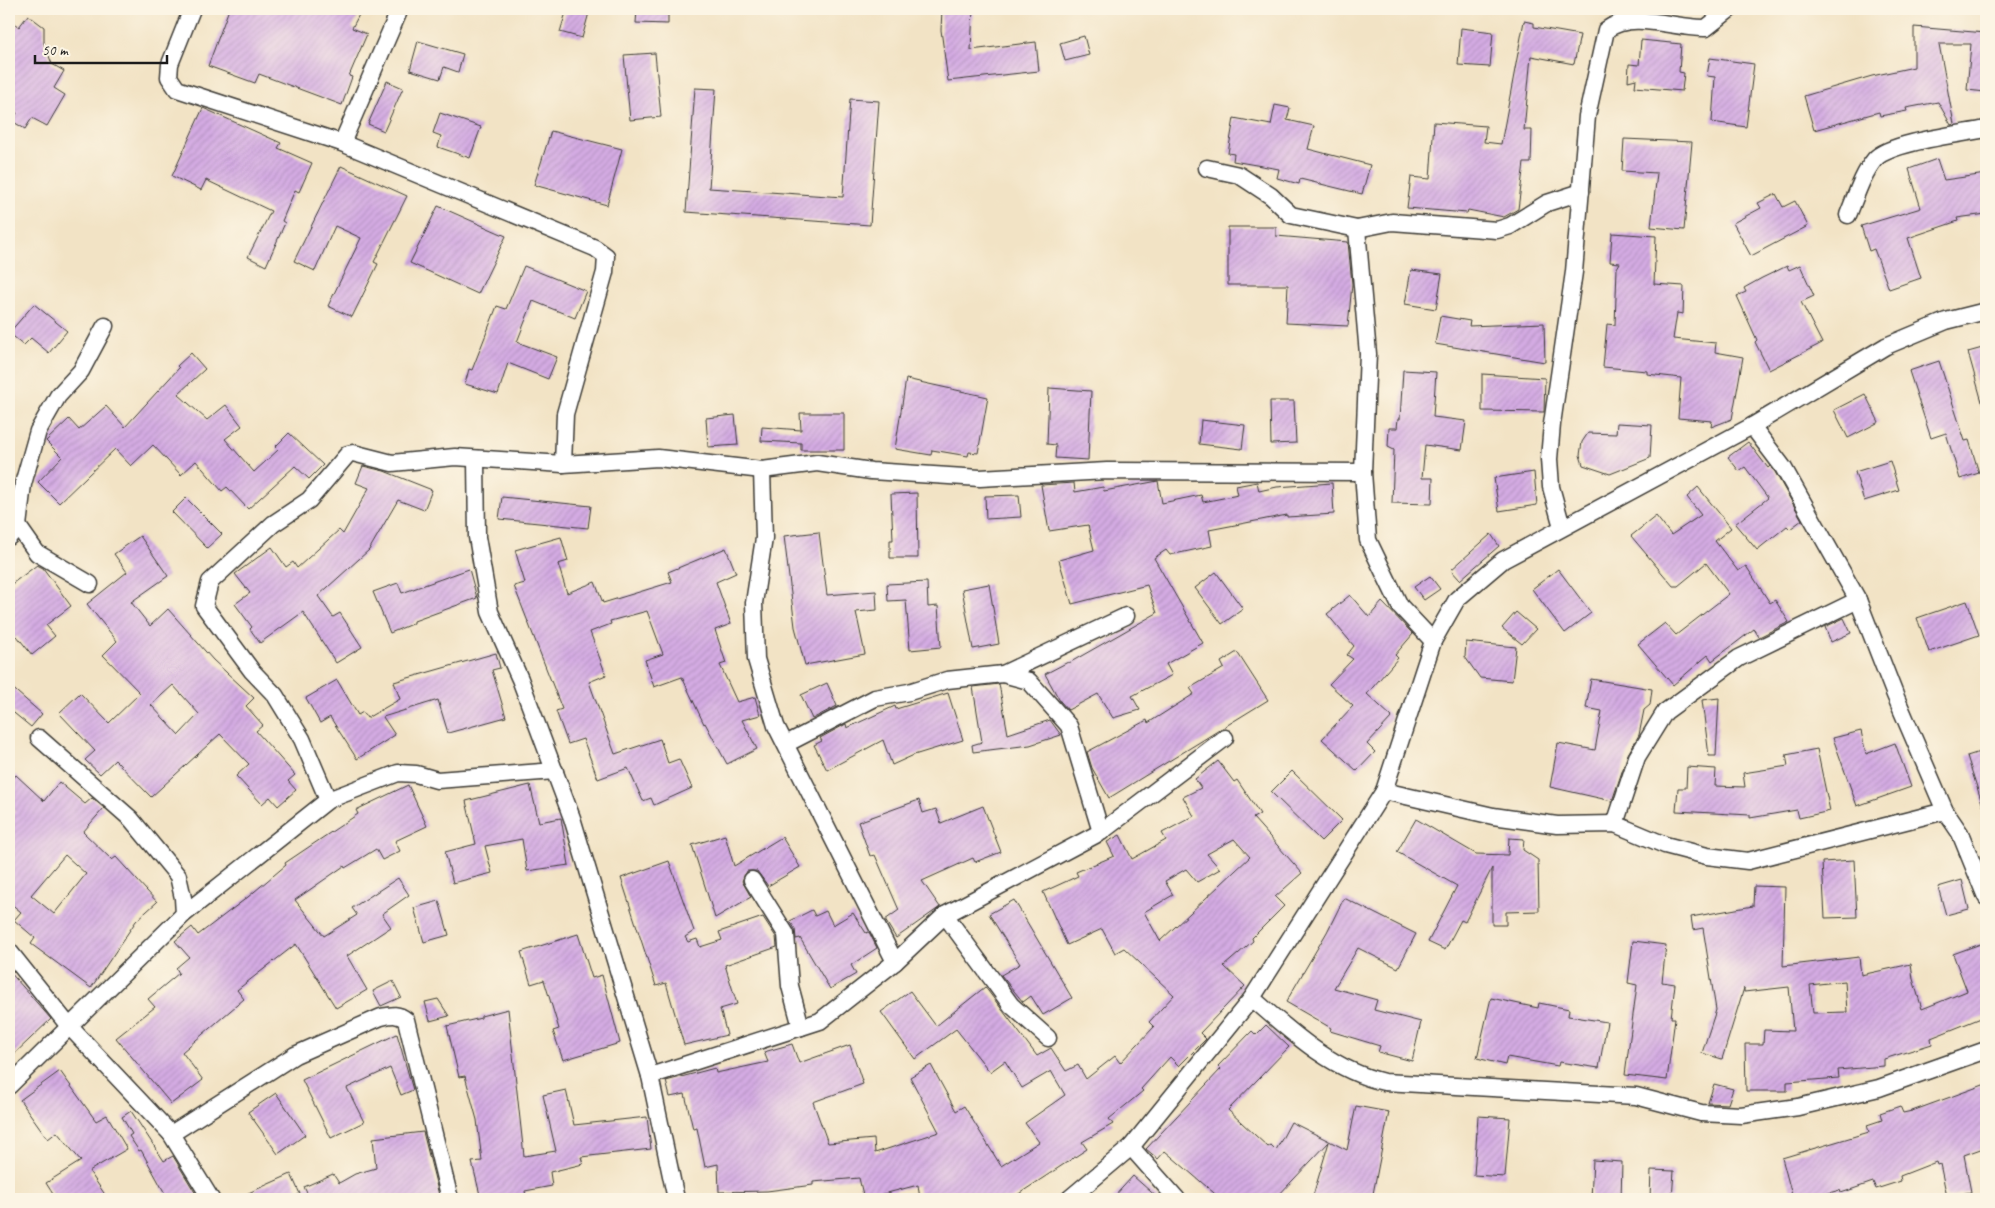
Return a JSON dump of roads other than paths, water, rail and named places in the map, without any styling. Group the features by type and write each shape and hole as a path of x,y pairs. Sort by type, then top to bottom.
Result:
{"street":[{"path":"192,9 170,64 169,77 177,89 342,143 586,244 606,256 605,272 565,414 563,464"},
{"path":"342,143 400,9"},
{"path":"1562,527 1551,487 1549,459 1574,272 1587,116 1606,30 1616,23 1629,20 1706,28 1730,9"},
{"path":"1848,215 1861,182 1876,158 1890,148 1986,129"},
{"path":"1207,168 1239,175 1271,196 1291,215 1357,229 1392,222 1497,230 1510,226 1547,203 1580,192"},
{"path":"1357,229 1368,354 1363,472 1368,540 1400,606 1433,641"},
{"path":"1069,1199 1131,1147 1252,998 1384,791 1433,641 1457,599 1503,560 1752,426 1886,346 1946,321 1986,311"},
{"path":"90,584 37,553 13,531 23,484 38,431 58,396 81,372 105,326"},
{"path":"1752,426 1784,467 1858,600 1895,696 1945,811 1960,833 1986,897"},
{"path":"328,800 302,739 275,695 252,671 204,606 210,582 273,524 309,500 348,454 353,453 392,463 456,457 476,460 563,464 658,458 762,470 817,463 871,471 980,478 1107,471 1363,472"},
{"path":"476,460 477,537 490,612 520,678 555,772 596,894 650,1076 676,1199"},
{"path":"762,470 764,538 754,603 756,659 776,726 895,962"},
{"path":"1615,824 1636,757 1665,712 1739,658 1858,600"},
{"path":"786,744 875,698 909,692 948,680 1003,674 1126,616"},
{"path":"1003,674 1029,681 1070,726 1101,832"},
{"path":"39,738 131,818 178,876 183,898 184,914"},
{"path":"650,1076 820,1021 895,962 945,915 1101,832 1225,738"},
{"path":"9,1086 68,1025 184,914 328,800 398,773 416,774 438,780 555,772"},
{"path":"1384,791 1493,816 1557,825 1615,824 1665,845 1707,856 1748,861 1945,811"},
{"path":"752,880 786,934 790,986 801,1027"},
{"path":"945,915 1011,1005 1048,1038"},
{"path":"9,951 68,1025 171,1134 211,1199"},
{"path":"1252,998 1287,1028 1340,1066 1362,1077 1384,1082 1636,1096 1701,1113 1742,1115 1798,1108 1879,1088 1986,1050"},
{"path":"171,1134 295,1055 381,1017 401,1016 406,1020 450,1199"},
{"path":"1131,1147 1178,1199"}]}
